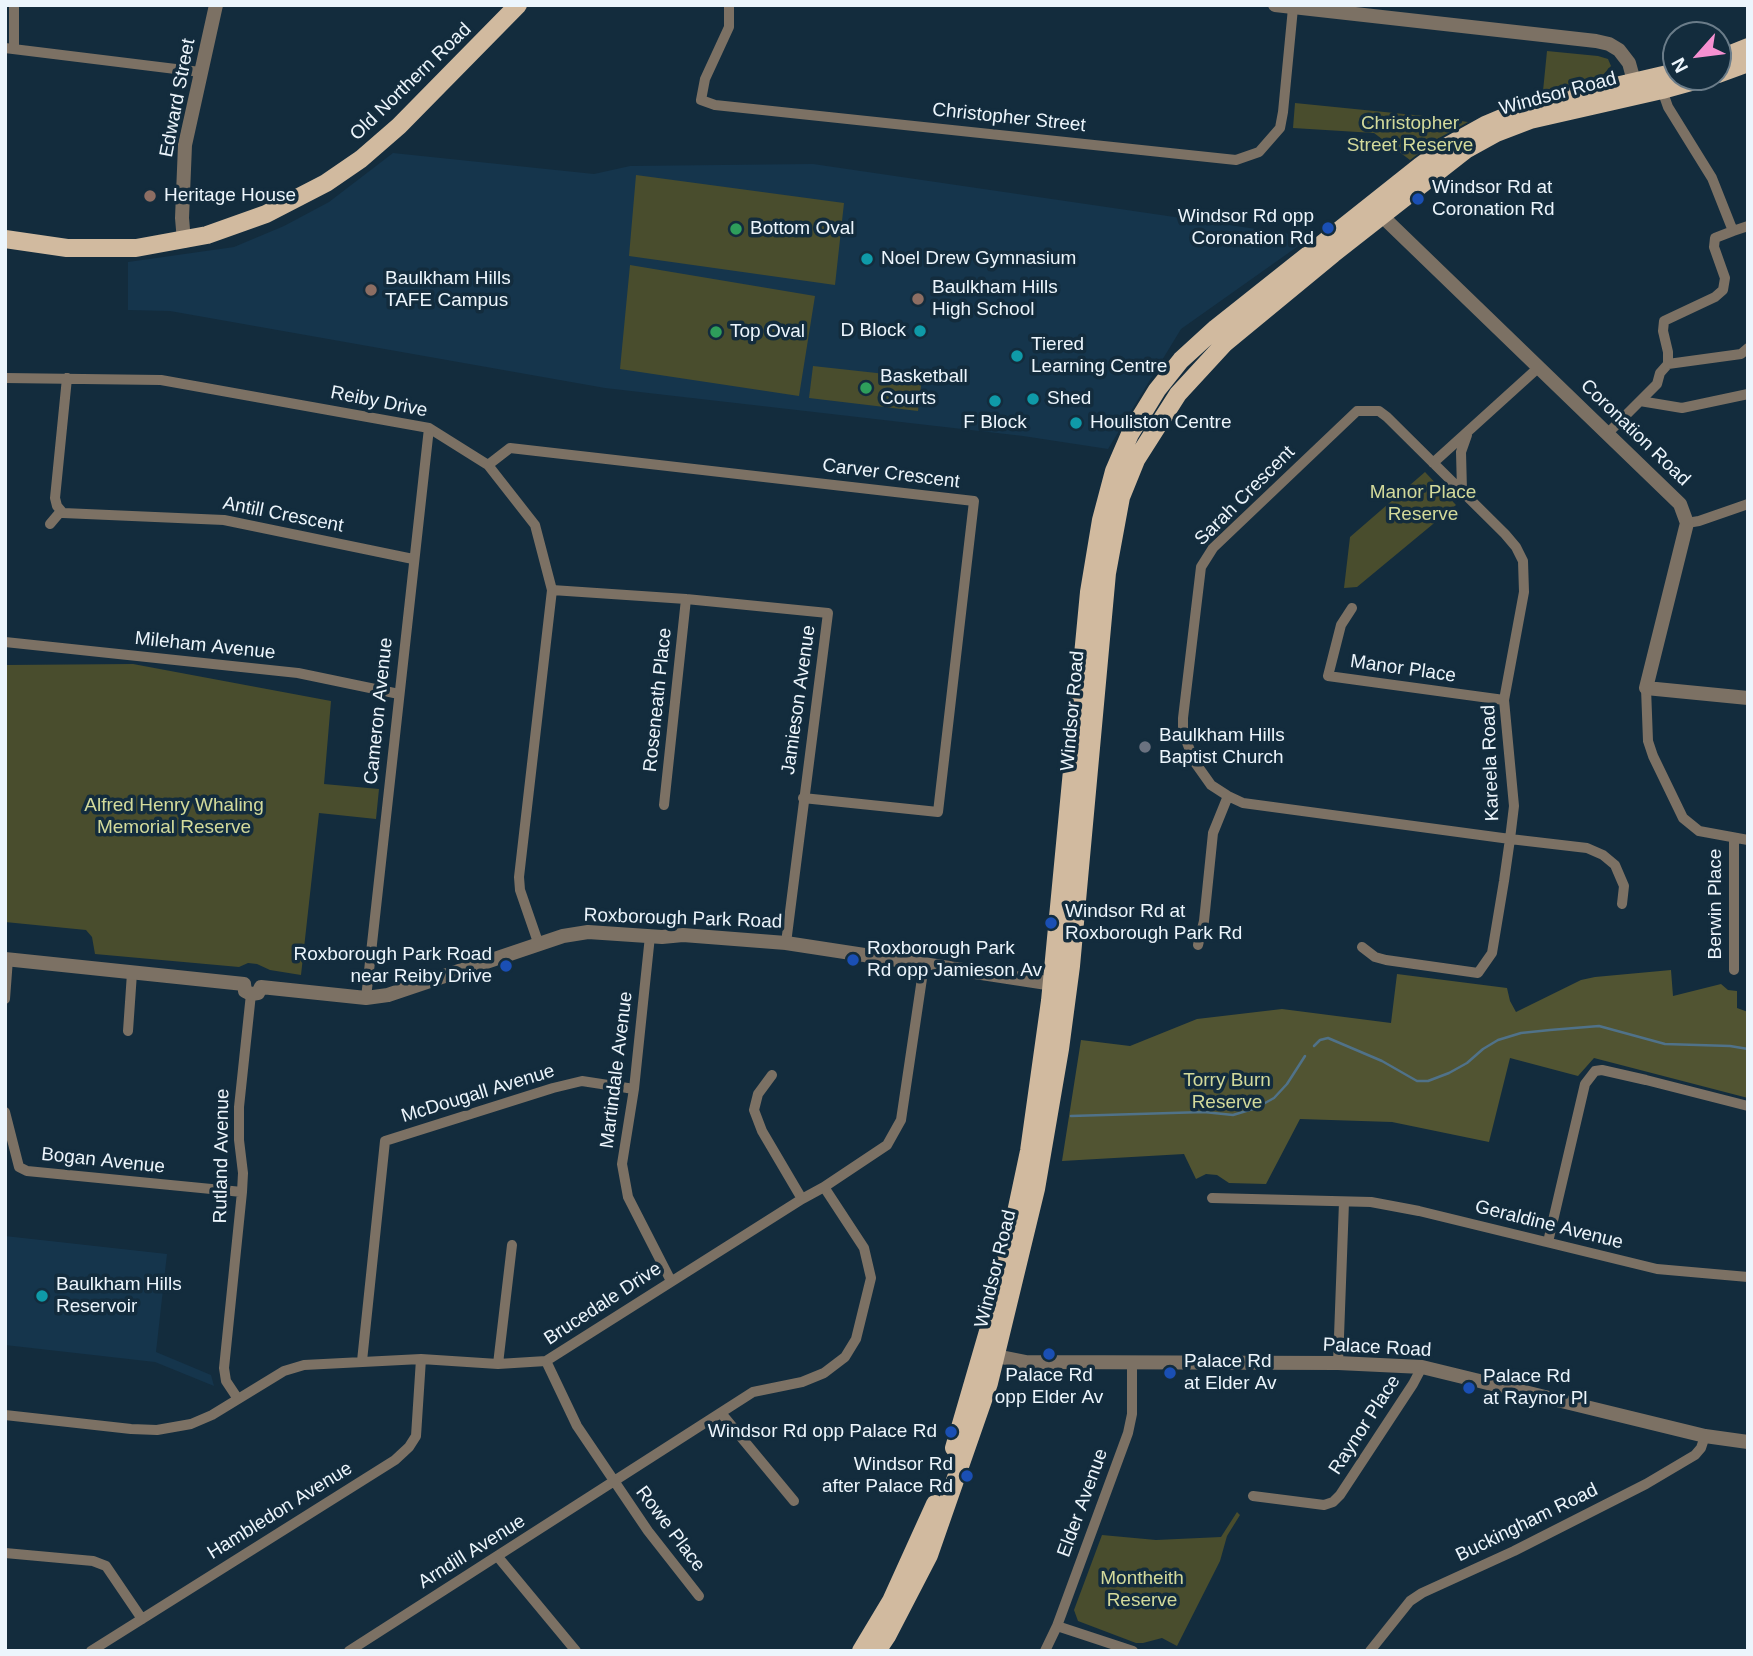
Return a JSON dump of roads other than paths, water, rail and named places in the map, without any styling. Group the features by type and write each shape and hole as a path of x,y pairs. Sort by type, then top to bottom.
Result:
{"main road":[{"name":"Old Northern Road","path":"5,239 51,247 136,248 215,233 266,214 326,183 361,159 399,126 518,5"},
{"name":"Windsor Road","path":"1636,88 1662,78"},
{"name":"Windsor Road","path":"877,1651 929,1555 989,1383 1036,1189 1060,1049 1060,985 1089,592 1101,520 1114,471 1130,434 1157,390 1181,360 1216,328 1377,211 1430,158 1485,125 1551,100 1636,88 1662,90"},
{"name":"Windsor Road","path":"862,1651 891,1601 931,1515 959,1432 998,1297 1060,985"}],"street":[{"path":"14,5 10,48 200,72"},
{"name":"Edward Street","path":"184,240 182,218 185,145 216,5"},
{"name":"Christopher Street","path":"729,5 729,27 705,79 701,100 715,105 1236,160 1259,152 1280,128 1293,8"},
{"path":"1276,5 1609,44 1619,50 1629,63 1636,88"},
{"path":"1662,91 1668,107 1712,178 1733,231"},
{"name":"Coronation Road","path":"1377,211 1680,504 1687,523"},
{"path":"1668,364 1664,321 1715,297 1723,290 1725,278 1714,247 1715,238 1748,226"},
{"path":"1608,433 1657,384 1660,373 1668,364 1741,354 1748,348"},
{"path":"1433,463 1539,367"},
{"name":"Reiby Drive","path":"5,378 161,380 429,428 488,465 535,525 552,590 519,871 520,890 539,945"},
{"path":"50,524 61,512 55,498 67,379"},
{"path":"1640,401 1682,408 1748,394"},
{"name":"Sarah Crescent","path":"1433,463 1379,411 1357,411 1213,548 1201,567 1198,580 1183,732 1187,747 1211,785 1243,803 1587,848 1603,855 1619,873 1624,886 1622,904"},
{"name":"Cameron Avenue","path":"366,998 429,428"},
{"path":"1462,491 1461,452 1468,432"},
{"name":"Carver Crescent","path":"488,465 510,448 974,501 938,812 803,799"},
{"name":"Kareela Road","path":"1362,947 1375,957 1386,960 1478,973 1492,953 1510,839 1514,806 1504,701 1524,592 1523,561 1510,541 1433,463"},
{"path":"1748,504 1687,523 1646,688 1648,741 1678,810 1690,825 1699,831 1748,840"},
{"name":"Antill Crescent","path":"61,512 70,515 224,520 413,559"},
{"name":"Jamieson Avenue","path":"552,590 686,599 828,613 786,943"},
{"name":"Roseneath Place","path":"664,805 686,599"},
{"name":"Manor Place","path":"1352,608 1341,625 1328,676 1504,701"},
{"name":"Mileham Avenue","path":"5,642 298,673 399,694"},
{"path":"1646,688 1748,698"},
{"path":"1198,945 1204,921 1213,833 1228,796"},
{"name":"Berwin Place","path":"1734,839 1734,970"},
{"name":"Roxborough Park Road","path":"7,959 252,988 366,998 400,993 576,933 598,932 786,943 1060,985"},
{"name":"Martindale Avenue","path":"650,936 634,1089 622,1164 628,1197 671,1281"},
{"path":"5,999 7,959"},
{"name":"Brucedale Drive","path":"5,1415 157,1430 191,1424 212,1415 284,1371 304,1365 421,1359 498,1364 546,1361 887,1145 897,1131 924,965"},
{"path":"128,1031 132,972"},
{"name":"Rutland Avenue","path":"238,1399 226,1381 224,1368 242,1192 239,1107 252,988"},
{"path":"1548,1242 1585,1084 1595,1071 1602,1070 1748,1106"},
{"path":"772,1075 758,1094 754,1110 762,1130 802,1199"},
{"name":"McDougall Avenue","path":"362,1361 385,1141 582,1081 634,1089"},
{"name":"Bogan Avenue","path":"5,1112 19,1167 27,1171 242,1192"},
{"name":"Arndill Avenue","path":"349,1651 753,1392 803,1382 824,1373 845,1357 856,1339 871,1278 864,1248 824,1187"},
{"name":"Geraldine Avenue","path":"1212,1198 1371,1202 1657,1269 1748,1278"},
{"path":"1338,1363 1344,1202"},
{"path":"498,1364 512,1245"},
{"name":"Palace Road","path":"996,1356 1026,1362 1338,1363 1422,1367 1705,1436 1748,1442"},
{"name":"Hambledon Avenue","path":"92,1651 402,1454 416,1436 421,1359"},
{"name":"Rowe Place","path":"546,1361 576,1426 613,1482 699,1596"},
{"name":"Elder Avenue","path":"1045,1651 1057,1626 1128,1433 1132,1415 1132,1364"},
{"name":"Raynor Place","path":"1252,1496 1324,1505 1333,1502 1422,1367"},
{"path":"721,1413 794,1501"},
{"name":"Buckingham Road","path":"1370,1651 1410,1601 1422,1592 1514,1551 1646,1484 1695,1455 1705,1436"},
{"path":"5,1553 93,1561 106,1566 142,1619"},
{"path":"498,1557 576,1651"},
{"path":"1057,1626 1133,1651"}],"waterway":[{"path":"1314,1046 1320,1040 1328,1038 1382,1061 1417,1081 1428,1081 1449,1073 1498,1040 1521,1033 1550,1030 1599,1026 1665,1044 1748,1049"},
{"path":"1071,1116 1204,1112 1233,1115 1256,1108 1274,1098 1287,1084 1305,1056"}],"place":[{"name":"Heritage House","path":"150,196"},
{"name":"Windsor Rd at Coronation Rd","path":"1418,199"},
{"name":"Windsor Rd opp Coronation Rd","path":"1328,228"},
{"name":"Bottom Oval","path":"736,229"},
{"name":"Noel Drew Gymnasium","path":"867,259"},
{"name":"Baulkham Hills TAFE Campus","path":"371,290"},
{"name":"Baulkham Hills High School","path":"918,299"},
{"name":"D Block","path":"920,331"},
{"name":"Top Oval","path":"716,332"},
{"name":"Tiered Learning Centre","path":"1017,356"},
{"name":"Basketball Courts","path":"866,388"},
{"name":"Shed","path":"1033,399"},
{"name":"F Block","path":"995,401"},
{"name":"Houliston Centre","path":"1076,423"},
{"name":"Baulkham Hills Baptist Church","path":"1145,747"},
{"name":"Windsor Rd at Roxborough Park Rd","path":"1051,923"},
{"name":"Roxborough Park Rd opp Jamieson Av","path":"853,960"},
{"name":"Roxborough Park Road near Reiby Drive","path":"506,966"},
{"name":"Baulkham Hills Reservoir","path":"42,1296"},
{"name":"Palace Rd opp Elder Av","path":"1049,1354"},
{"name":"Palace Rd at Elder Av","path":"1170,1373"},
{"name":"Palace Rd at Raynor Pl","path":"1469,1388"},
{"name":"Windsor Rd opp Palace Rd","path":"951,1432"},
{"name":"Windsor Rd after Palace Rd","path":"967,1476"}],"park label":[{"name":"Christopher Street Reserve","path":"1410,135"},
{"name":"Manor Place Reserve","path":"1423,504"},
{"name":"Alfred Henry Whaling Memorial Reserve","path":"174,817"},
{"name":"Torry Burn Reserve","path":"1227,1092"},
{"name":"Montheith Reserve","path":"1142,1590"}]}
